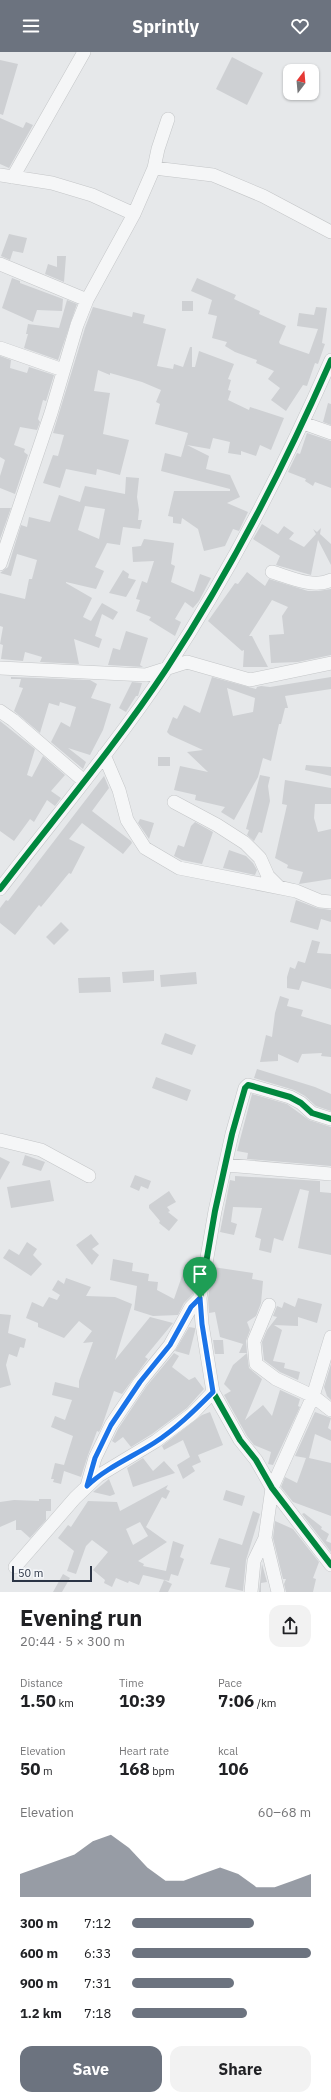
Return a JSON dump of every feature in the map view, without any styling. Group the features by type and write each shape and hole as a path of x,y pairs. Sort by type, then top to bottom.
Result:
{"street":[{"path":"13,177 84,52"},
{"path":"0,564 87,300 134,214 154,168 168,119"},
{"path":"154,168 213,175 263,196 331,232"},
{"path":"0,175 52,183 92,195 134,214"},
{"path":"0,264 87,300"},
{"path":"0,348 63,370"},
{"path":"0,889 104,755 166,668 216,591 251,527 303,423 331,360"},
{"path":"303,423 331,434"},
{"path":"272,572 307,582 327,582 331,580"},
{"path":"0,668 146,675 187,662 250,680 331,663"},
{"path":"0,711 13,720 84,781"},
{"path":"104,755 119,790 127,820 145,848 179,868 296,891"},
{"path":"174,802 217,825 245,843 260,858 268,876 279,887 296,891 320,901 331,902"},
{"path":"331,1119 312,1113 301,1103 290,1098 248,1085 241,1101 215,1211 200,1298 202,1324 213,1392 240,1440 256,1460 272,1488 331,1565"},
{"path":"0,1140 41,1150 89,1176"},
{"path":"226,1165 331,1174"},
{"path":"87,1486 95,1458 111,1425 140,1382 170,1345 191,1307 200,1298"},
{"path":"269,1305 254,1341 256,1364 276,1379 313,1396 331,1410"},
{"path":"251,1592 254,1561 265,1538 272,1488 313,1396 331,1337"},
{"path":"15,1567 87,1486 98,1476 156,1441 192,1414 213,1392"},
{"path":"265,1538 278,1592"}],"building":[{"path":"232,57 263,73 247,105 216,89"},
{"path":"0,60 18,64 3,115 0,114"},
{"path":"0,118 23,128 26,122 33,125 9,168 0,164"},
{"path":"9,234 27,238 23,253 13,251 10,260 1,256"},
{"path":"57,256 66,256 64,282 45,274 48,264 57,267"},
{"path":"12,278 20,281 20,283 63,299 62,311 37,310 33,322 2,308"},
{"path":"197,278 236,295 234,299 260,311 259,314 286,326 279,342 280,344 309,354 318,329 297,326 299,313 314,315 316,307 327,308 322,343 325,344 318,364 315,363 307,386 303,385 286,411 271,400 280,388 268,379 274,371 256,363 257,360 235,352 225,346 227,342 212,338 217,316 208,314 212,300 191,291"},
{"path":"67,300 77,304 58,360 24,348 28,334 26,334 28,324 59,328"},
{"path":"182,301 193,301 193,311 182,311"},
{"path":"93,307 132,317 133,312 145,315 143,323 166,329 157,366 173,369 174,364 183,367 190,347 192,347 192,367 195,367 199,351 234,364 228,379 231,380 228,390 231,391 228,400 249,410 250,407 284,418 271,450 260,445 256,456 241,451 241,455 228,453 230,442 213,438 210,449 187,445 209,456 206,469 230,475 240,497 227,503 248,512 239,531 233,529 225,546 204,551 198,529 182,518 181,524 173,523 173,517 168,516 174,491 230,491 230,489 161,471 165,453 181,457 188,433 155,424 160,404 156,402 161,390 142,382 110,373 110,375 98,370 94,391 110,393 103,434 129,440 120,475 97,469 96,475 66,469 60,488 43,483 53,455 58,456 64,435 53,433 85,328"},
{"path":"0,356 11,360 10,368 27,373 29,367 54,375 46,401 43,400 38,419 40,422 37,430 20,427 14,445 25,449 24,452 28,455 15,494 0,488 0,476 5,460 0,457"},
{"path":"328,403 331,404 331,425 323,422"},
{"path":"307,433 331,441 331,488 315,482 313,486 305,481 306,479 288,472 297,453 300,454"},
{"path":"126,477 139,478 137,497 139,510 138,520 142,520 140,529 123,527 120,545 107,543 95,567 104,571 96,589 66,582 92,598 83,617 91,621 102,603 118,612 113,620 102,614 95,636 102,639 99,648 74,639 79,664 40,662 42,657 25,652 23,661 1,659 3,645 0,644 3,627 0,626 0,593 25,599 29,579 32,579 37,560 17,554 11,576 0,573 8,567 21,525 27,527 29,517 50,522 59,495 80,502 85,486 125,494","holes":["85,506 105,509 99,539 78,530"]},
{"path":"0,508 11,508 0,539"},
{"path":"262,524 278,534 284,526 294,533 289,539 304,547 316,534 313,529 317,532 321,528 320,534 331,544 331,565 318,540 311,575 276,565 280,556 253,539"},
{"path":"144,539 174,543 171,564 175,566 171,582 194,592 200,574 211,578 199,601 193,608 185,602 175,619 181,622 175,636 149,620 151,617 136,611 140,600 136,599 142,581 147,583 154,561 133,562 132,547 141,546"},
{"path":"123,570 129,574 128,578 136,580 126,597 109,593"},
{"path":"247,572 265,586 269,579 308,591 331,589 331,655 298,662 271,663 269,635 284,634 282,616 288,607 272,600 249,636 252,636 268,667 243,667 244,650 242,651 208,621 235,583 238,584"},
{"path":"126,631 148,638 140,665 143,667 108,665 113,648 120,650"},
{"path":"11,677 90,680 97,684 91,698 111,704 103,730 90,755 68,748 86,762 83,769 51,742 61,722 70,727 76,707 60,702 59,706 49,703 40,733 14,711 23,688 19,687 21,679 11,679"},
{"path":"212,677 256,689 257,687 261,686 270,687 331,677 331,689 285,696 288,708 285,708 281,724 279,724 271,761 263,758 258,777 234,820 221,812 225,807 195,800 196,795 174,790 180,766 208,772 187,752 203,750 170,735 167,732 173,717 177,719 184,705 200,713","holes":["227,688 255,698 253,712 233,716"]},
{"path":"132,682 142,683 138,696 136,696 126,712 119,708"},
{"path":"0,721 35,749 27,775 32,777 43,756 65,775 51,791 61,798 55,806 47,800 34,822 30,819 14,841 0,831"},
{"path":"158,757 170,757 170,766 158,766"},
{"path":"306,765 331,767 331,776 305,770"},
{"path":"260,775 270,777 268,786 270,801 262,833 259,832 254,841 247,835 249,830 246,829"},
{"path":"104,776 109,788 92,811 132,843 123,854 82,823 69,839 85,847 71,874 69,873 41,907 39,905 15,935 0,923 0,908 6,900 8,901"},
{"path":"285,780 331,788 331,804 315,804 314,818 318,832 331,829 331,879 299,884 303,872 287,868 288,865 275,858 287,805 282,804"},
{"path":"140,819 154,823 149,839 138,823"},
{"path":"195,822 213,832 202,864 182,860 174,856 178,845 184,847 191,826"},
{"path":"229,850 246,856 257,870 255,875 223,868"},
{"path":"296,900 317,908 331,910 331,922 321,919 318,930 290,922"},
{"path":"61,922 69,930 54,945 46,937"},
{"path":"312,940 320,942 317,953 331,954 331,989 302,981 299,990 287,988 287,977 290,967 295,969 298,961 305,963"},
{"path":"154,970 154,981 123,983 122,972"},
{"path":"196,972 197,984 161,987 160,975"},
{"path":"110,977 111,992 79,993 78,978"},
{"path":"280,996 289,999 287,1006 303,1010 301,1016 331,1025 331,1057 321,1056 322,1053 302,1054 298,1063 278,1054 278,1061 260,1062 266,1035 272,1037 275,1013"},
{"path":"165,1033 196,1045 192,1055 161,1044"},
{"path":"257,1069 315,1087 331,1094 331,1111 316,1106 305,1096 294,1090 254,1078"},
{"path":"156,1077 191,1090 187,1101 152,1088"},
{"path":"252,1094 287,1104 309,1120 331,1127 331,1166 247,1159 248,1153 237,1151"},
{"path":"25,1155 45,1162 41,1171 22,1165"},
{"path":"0,1157 10,1162 0,1180"},
{"path":"135,1175 151,1181 148,1189 141,1186 139,1191 130,1187"},
{"path":"235,1176 320,1181 320,1192 331,1193 331,1255 298,1248 309,1191 300,1189 283,1241 274,1238 271,1253 259,1250 261,1239 255,1237 262,1208 233,1207 231,1222 237,1224 234,1235 220,1232 230,1180 235,1181"},
{"path":"50,1180 54,1201 11,1208 7,1187"},
{"path":"169,1191 176,1202 167,1207 170,1211 168,1212 178,1220 169,1231 159,1223 160,1221 149,1208 149,1205"},
{"path":"91,1234 99,1244 92,1249 99,1255 92,1265 76,1245"},
{"path":"27,1242 37,1249 33,1255 42,1264 31,1276 3,1258 9,1249 19,1255"},
{"path":"113,1259 133,1263 132,1271 149,1274 148,1281 158,1282 157,1290 174,1299 183,1273 195,1278 193,1294 184,1303 178,1315 153,1316 134,1310 137,1286 110,1280"},
{"path":"213,1267 253,1273 252,1279 263,1281 261,1303 256,1316 247,1322 250,1330 246,1341 247,1353 239,1353 243,1344 220,1337 215,1312 209,1313 208,1298"},
{"path":"66,1278 91,1287 86,1296 115,1297 132,1304 115,1360 150,1317 173,1323 145,1357 148,1359 122,1394 114,1391 102,1426 99,1432 97,1431 81,1477 64,1471 61,1484 53,1482 54,1479 51,1479 55,1463 64,1465 73,1436 51,1427 55,1416 65,1420 72,1400 52,1395 55,1382 79,1388 79,1381 93,1342 83,1343 92,1331 79,1321 64,1338 38,1327 38,1323 26,1318 32,1302 43,1307 49,1297 57,1300 60,1295 52,1290 58,1280 64,1284"},
{"path":"298,1298 322,1304 317,1323 298,1317 298,1326 274,1325 282,1330 273,1361 285,1363 284,1368 300,1372 298,1380 280,1372 264,1360 262,1342 267,1330 277,1317 273,1316 277,1306 282,1308 284,1302 295,1307"},
{"path":"0,1314 11,1315 8,1333 26,1339 24,1348 20,1347 17,1357 9,1354 6,1365 11,1385 0,1388"},
{"path":"189,1327 195,1328 195,1331 189,1355 175,1351"},
{"path":"213,1340 223,1340 224,1354 215,1354"},
{"path":"174,1353 179,1356 172,1367 189,1380 195,1377 204,1389 187,1408 152,1434 131,1447 123,1437 115,1443 112,1441 118,1429 146,1387"},
{"path":"247,1353 249,1368 262,1379 245,1420 263,1405 272,1416 280,1390 278,1389 300,1399 298,1406 300,1407 273,1465 268,1464 271,1452 254,1445 247,1436 224,1395 231,1391 224,1384 233,1365"},
{"path":"331,1364 331,1400 327,1396 324,1387"},
{"path":"210,1412 223,1445 198,1455 201,1462 192,1466 195,1471 183,1479 177,1465 190,1457 183,1440 164,1450 162,1446 202,1415"},
{"path":"315,1412 331,1418 328,1428 331,1430 331,1441 315,1434 309,1458 331,1463 331,1516 293,1502 281,1487 285,1477 297,1483 306,1458 295,1456"},
{"path":"143,1458 153,1471 164,1461 175,1473 133,1487 127,1468"},
{"path":"109,1479 115,1494 110,1496 93,1492"},
{"path":"168,1485 166,1489 170,1491 166,1499 162,1497 146,1527 167,1542 138,1561 144,1564 143,1566 166,1571 173,1541 184,1545 180,1557 184,1559 178,1576 171,1574 169,1581 143,1575 139,1585 129,1581 128,1583 116,1578 112,1587 104,1583 105,1580 93,1570 108,1552 92,1540 86,1546 76,1574 67,1571 74,1551 58,1538 68,1525 71,1527 88,1501 117,1502 120,1511","holes":["140,1522 148,1536 133,1545 126,1529"]},
{"path":"226,1490 245,1496 242,1506 223,1500"},
{"path":"39,1499 51,1499 51,1511 46,1511 46,1520 30,1538 21,1530 16,1530 16,1520 0,1527 0,1502 14,1500 39,1501"},
{"path":"253,1511 260,1514 246,1560 243,1591 225,1587 230,1568 210,1564 219,1538 242,1545"},
{"path":"304,1513 322,1527 321,1529 329,1534 326,1541 331,1543 331,1552 302,1514"},
{"path":"275,1521 293,1529 319,1562 313,1578 316,1579 313,1592 286,1592 284,1584 286,1579 283,1579 273,1538"},
{"path":"262,1564 267,1582 261,1583 261,1592 259,1592"},
{"path":"63,1574 70,1578 62,1592 53,1592"},
{"path":"164,1580 172,1584 168,1592 159,1592"}],"cycle path":[{"path":"0,889 127,725 167,668 235,556 295,439 331,360"},
{"path":"331,1119 312,1113 301,1103 290,1097 248,1085 245,1088 232,1134 215,1211 200,1298 202,1324 213,1392 240,1440 256,1460 272,1488 331,1565"}],"route":[{"path":"200,1298 202,1324 213,1392 192,1414 156,1441 98,1476 87,1486 95,1458 111,1425 140,1382 170,1345 191,1307 200,1298"}]}
